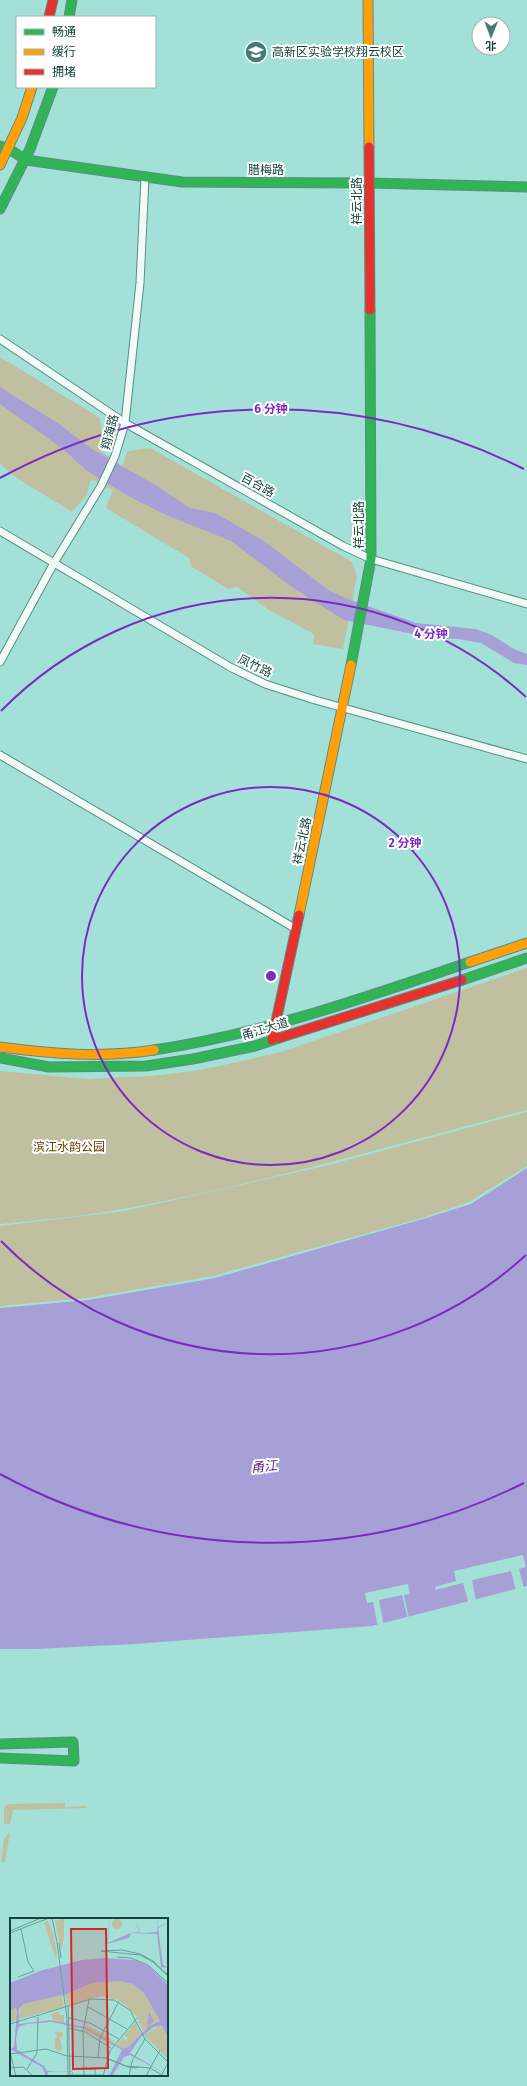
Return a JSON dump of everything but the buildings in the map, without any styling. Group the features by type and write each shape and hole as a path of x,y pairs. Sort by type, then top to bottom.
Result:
{"street":[{"path":"49,16 53,0"},
{"path":"69,16 72,0"},
{"name":"祥云北路","path":"272,1040 343,707 371,559 368,0"},
{"path":"0,165 3,151 22,118 32,88"},
{"path":"0,209 26,160 41,124 53,88"},
{"name":"腊梅路","path":"3,151 26,160 182,182 369,183 527,187"},
{"name":"翔海路","path":"0,662 54,563 101,486 115,456 125,423 140,283 145,177"},
{"name":"百合路","path":"0,340 125,423 342,546 371,559 527,604"},
{"name":"凤竹路","path":"0,531 230,666 265,684 527,759"},
{"path":"0,755 296,929"},
{"name":"甬江大道","path":"0,1047 28,1052 111,1054 167,1048 235,1036 337,1006 527,943"},
{"name":"甬江大道","path":"0,1058 50,1067 146,1066 194,1059 272,1040 375,1009 527,958"},
{"path":"0,1744 73,1742 74,1761 0,1758"}],"green space":[{"path":"0,357 100,418 103,438 103,446 101,451 122,466 128,451 150,448 352,562 357,576 343,649 313,644 314,634 269,610 237,587 228,589 192,567 189,558 106,508 113,490 91,479 86,496 72,512 17,478 0,464"},
{"name":"滨江水韵公园","path":"527,968 527,1110 225,1188 93,1214 0,1224 0,1071 87,1079 152,1076 201,1070 281,1052"},
{"path":"527,1112 527,1166 469,1202 422,1218 213,1276 86,1298 0,1306 0,1226 125,1211 329,1165"},
{"path":"65,1803 65,1807 85,1806 88,1808 13,1810 10,1824 4,1824 4,1807 8,1804"},
{"path":"10,1832 5,1863 1,1861 4,1839"}],"water":[{"path":"0,387 59,424 92,449 157,486 190,508 215,513 264,541 327,589 345,598 416,623 476,629 492,635 514,649 527,654 527,665 514,663 481,643 459,639 432,638 344,620 292,587 231,541 166,515 130,497 87,471 63,449 0,404"},
{"name":"甬江","path":"527,1168 527,1586 372,1626 135,1644 36,1649 0,1649 0,1308 88,1300 215,1278 471,1204"}],"pier":[{"path":"523,1555 526,1567 519,1569 524,1589 516,1591 511,1571 472,1580 476,1601 469,1604 463,1583 435,1590 435,1587 456,1581 454,1571"},
{"path":"408,1584 410,1594 404,1595 409,1619 402,1595 379,1600 384,1626 378,1627 373,1602 367,1603 365,1593"}],"traffic: fast":[{"path":"69,16 72,0"},
{"path":"0,209 30,149 53,88"},
{"path":"0,146 9,149 26,160 182,182 369,183 527,187"},
{"path":"351,665 371,559 370,310"},
{"path":"462,980 527,958"},
{"path":"154,1050 235,1034 314,1013 470,962"},
{"path":"0,1058 49,1067 146,1066 193,1059 255,1046 279,1038"},
{"path":"0,1744 73,1742 74,1761 0,1758"}],"traffic: slow":[{"path":"368,0 369,147"},
{"path":"0,165 22,118 32,88"},
{"path":"299,915 351,665"},
{"path":"470,962 527,943"},
{"path":"0,1047 39,1052 77,1054 116,1054 154,1050"}],"traffic: jam":[{"path":"49,16 53,0"},
{"path":"369,147 370,310"},
{"path":"272,1040 299,915"},
{"path":"279,1038 462,980"}],"place":[{"name":"高新区实验学校翔云校区","path":"256,52"}]}
